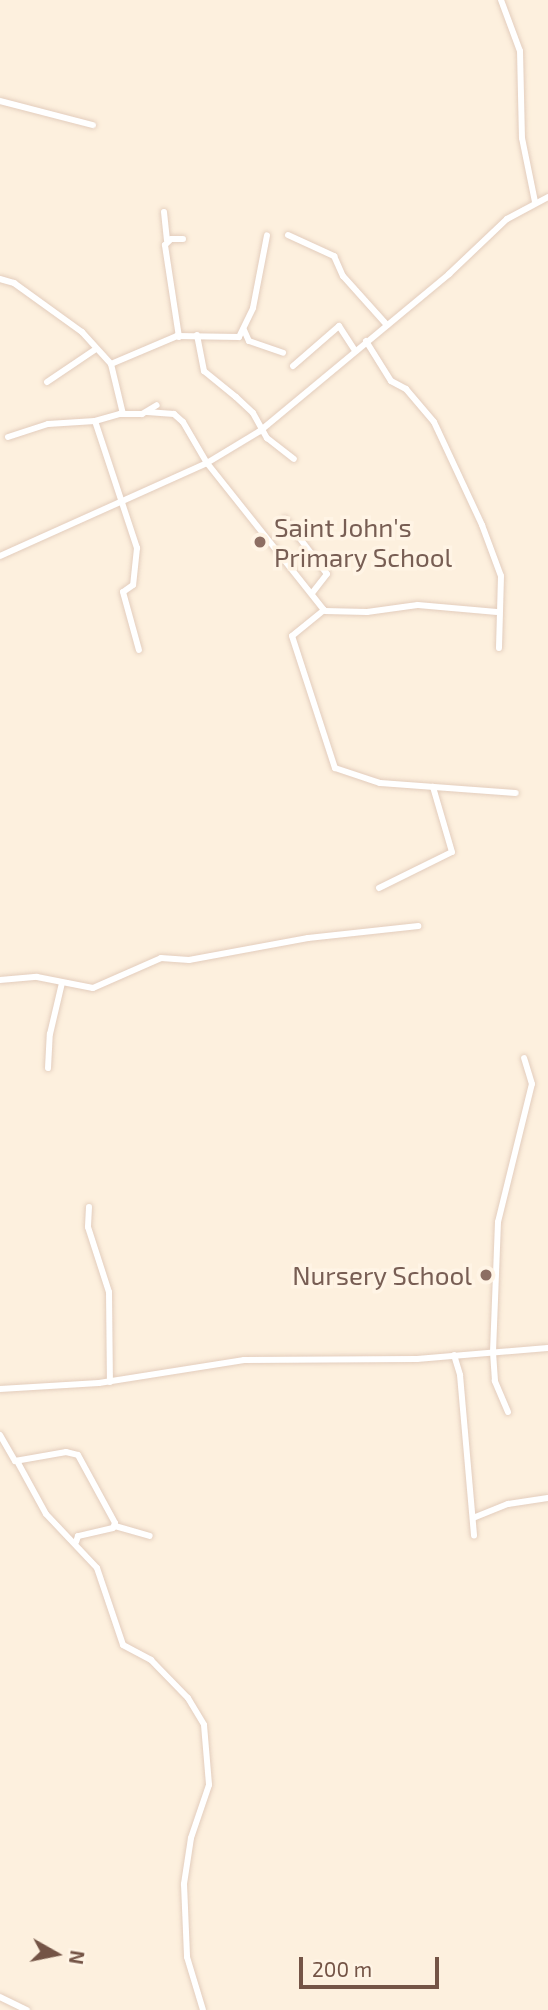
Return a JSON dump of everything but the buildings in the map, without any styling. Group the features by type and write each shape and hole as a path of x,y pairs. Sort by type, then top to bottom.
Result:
{"street":[{"path":"501,0 520,51 522,138 536,202"},
{"path":"0,101 93,125"},
{"path":"0,556 207,463 263,428 387,325 507,219 548,197"},
{"path":"164,212 168,276 179,337"},
{"path":"288,234 332,253 343,276 387,325"},
{"path":"111,364 179,337 197,335 235,339 244,330 267,235"},
{"path":"167,240 183,239"},
{"path":"0,279 14,284 82,332 111,364 123,414"},
{"path":"293,366 339,326 355,351"},
{"path":"244,330 249,341 283,354"},
{"path":"197,335 204,371 236,397 263,428 267,438 294,459"},
{"path":"366,341 391,380 406,389 434,422 499,569 499,648"},
{"path":"47,382 96,349"},
{"path":"147,412 157,405"},
{"path":"8,437 48,424 95,421 123,414 147,412 174,414 207,463 313,592 325,611"},
{"path":"95,421 137,550 133,585 123,594 139,650"},
{"path":"285,519 327,574 327,580 313,592"},
{"path":"497,612 418,605 367,612 325,611 292,636 335,768 358,779 516,793"},
{"path":"379,888 452,852 433,787"},
{"path":"0,980 37,978 93,988 161,958 189,960 308,937 418,926"},
{"path":"48,1068 50,1034 62,983"},
{"path":"508,1412 495,1381 493,1352 498,1223 532,1084 524,1058"},
{"path":"89,1208 88,1227 109,1292 110,1382"},
{"path":"0,1389 110,1382 244,1360 454,1355 548,1348"},
{"path":"454,1355 460,1376 474,1535"},
{"path":"0,1436 17,1461 34,1498 97,1568 123,1645 151,1660 188,1698 207,1734 208,1793 191,1838 184,1884 187,1958 203,2010"},
{"path":"17,1461 76,1453 115,1526"},
{"path":"473,1518 508,1504 548,1498"},
{"path":"76,1542 78,1536 115,1526 150,1536"},
{"path":"0,1997 27,2010"}],"place":[{"name":"Saint John's Primary School","path":"260,542"},
{"name":"Nursery School","path":"486,1275"}]}
